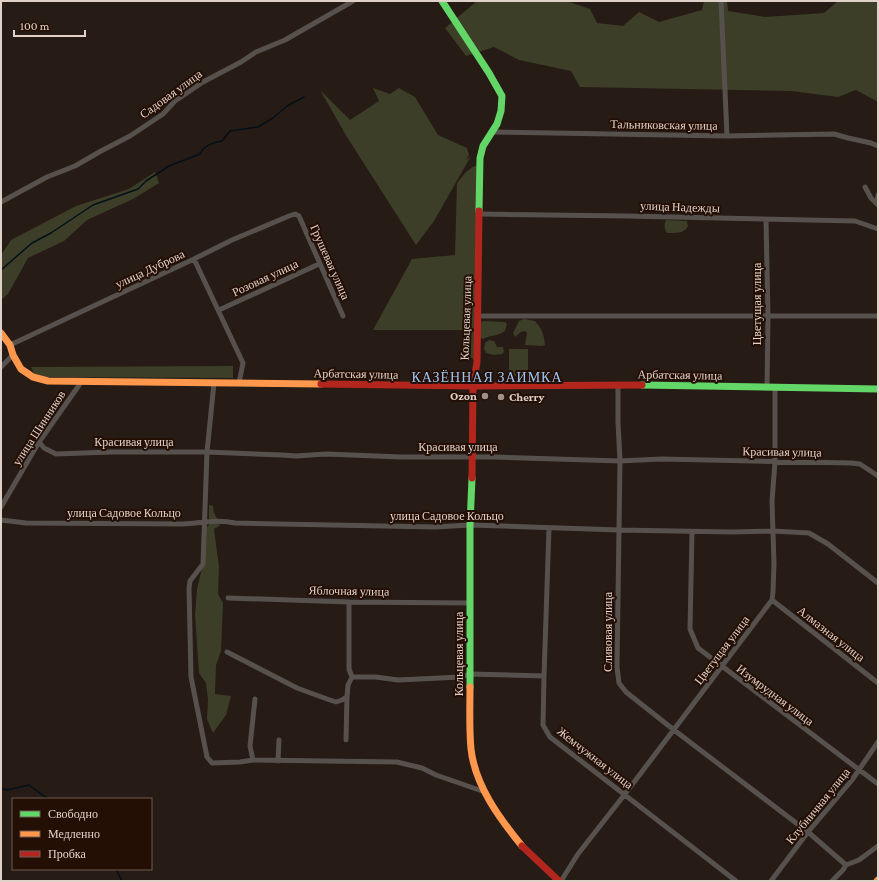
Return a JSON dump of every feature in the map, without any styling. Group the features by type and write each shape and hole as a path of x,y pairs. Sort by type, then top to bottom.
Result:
{"street":[{"name":"Садовая улица","path":"1,202 47,177 75,166 130,136 163,114 175,101 202,82 241,62 256,52 285,40 352,1"},
{"name":"Кольцевая улица","path":"442,1 458,28 489,73 502,96 501,111 497,124 483,146 480,158 477,362 473,386 473,457 470,525 471,749 476,771 492,806 521,845 560,881"},
{"path":"721,1 727,136"},
{"name":"Тальниковская улица","path":"492,132 727,136 834,134 878,146"},
{"path":"865,187 871,198 878,204"},
{"path":"878,195 878,204"},
{"name":"улица Дуброва","path":"10,345 232,240 289,216 295,214 299,216"},
{"name":"улица Надежды","path":"480,214 855,221 878,229"},
{"name":"Грушевая улица","path":"299,216 343,316"},
{"name":"Цветущая улица","path":"766,220 768,316 767,388"},
{"path":"194,259 243,362 239,383"},
{"name":"Розовая улица","path":"219,310 319,264"},
{"path":"478,316 878,316"},
{"name":"Арбатская улица","path":"1,333 10,345 13,354 22,369 33,377 48,381 473,386 618,385 878,389"},
{"path":"1,368 13,354"},
{"name":"улица Шинников","path":"1,507 39,442 82,381"},
{"path":"214,383 207,452 203,564 190,581 189,588 191,677 207,757 212,763 253,760 402,763 422,768 436,775 485,792"},
{"name":"Сливовая улица","path":"618,385 620,460 617,668 619,683 626,692 808,832 846,865"},
{"path":"772,600 774,564 772,501 775,462 775,388"},
{"name":"Красивая улица","path":"39,442 44,448 56,454 111,452 207,452 296,456 326,454 620,460 661,459 860,464 878,476"},
{"name":"улица Садовое Кольцо","path":"1,520 26,523 175,524 205,521 401,526 470,525 692,532 809,533 828,544 878,583"},
{"name":"Жемчужная улица","path":"549,528 544,676 544,725 546,732 550,737 736,881"},
{"name":"Изумрудная улица","path":"692,532 690,629 698,648 878,784"},
{"name":"Яблочная улица","path":"228,598 349,602 470,603"},
{"name":"Цветущая улица","path":"560,881 578,854 772,600"},
{"name":"Алмазная улица","path":"772,600 878,684"},
{"path":"346,740 348,685 352,677 349,669 349,602"},
{"path":"227,652 298,688 327,699 336,702 347,697"},
{"path":"352,677 376,677 398,680 461,677 470,674 544,676"},
{"path":"253,760 250,746 255,699"},
{"path":"278,761 279,740"},
{"name":"Клубничная улица","path":"771,881 808,832 859,770 862,763 878,742"},
{"path":"832,881 846,865 859,860 878,846"}],"green space":[{"path":"477,1 567,1 590,9 597,23 623,26 639,12 659,22 702,10 704,1 727,1 728,11 765,17 824,13 838,1 878,1 878,102 856,90 838,97 791,91 580,87 571,71 519,60 494,47 466,56 445,28"},
{"path":"373,88 390,94 399,88 415,97 438,135 467,148 469,155 466,160 471,156 434,221 416,245 347,137 320,90 350,120 379,101"},
{"path":"474,166 477,166 474,360 466,353 465,330 373,330 412,259 455,255 457,183 466,172"},
{"path":"155,172 159,183 133,199 87,220 64,241 28,258 8,294 1,300 1,255 11,240 76,206 129,189"},
{"path":"666,220 687,221 688,226 682,232 667,233 665,230"},
{"path":"524,319 535,321 542,332 545,345 525,345 527,333 525,331 521,332 515,337 513,333 519,321"},
{"path":"481,322 505,322 507,324 503,333 483,339 480,335"},
{"path":"489,340 494,341 497,347 503,347 504,352 502,354 494,355 486,353 484,349 485,343"},
{"path":"509,349 528,349 528,376 509,376"},
{"path":"233,366 233,378 41,377 34,373 31,367"},
{"path":"209,505 213,506 214,513 220,524 214,529 219,567 218,594 223,603 221,651 216,665 215,694 231,696 226,715 213,733 207,719 208,700 206,683 199,673 195,615 197,589 203,564 206,528 209,525"}],"waterway":[{"path":"1,270 32,243 51,233 93,205 138,189 146,181 169,166 200,154 201,151 209,145 222,141 230,131 258,127 273,118 287,106 304,97"},
{"path":"1,788 7,790 29,785 47,798"},
{"path":"116,870 122,881"}],"traffic: fast":[{"path":"442,1 489,73 502,96 501,111 497,124 483,146 480,158 479,211"},
{"path":"642,385 878,389"},
{"path":"470,687 470,525 472,478"}],"traffic: slow":[{"path":"1,333 10,345 13,355 21,369 33,377 48,381 321,384"},
{"path":"470,687 471,749 477,775 489,800 522,846"}],"traffic: jam":[{"path":"472,478 473,386 477,362 479,211"},
{"path":"321,384 473,386 642,385"},
{"path":"522,846 559,881"}],"place":[{"name":"Ozon","path":"485,396"},
{"name":"Cherry","path":"501,397"}],"district":[{"name":"КАЗЁННАЯ ЗАИМКА","path":"487,377"}]}
